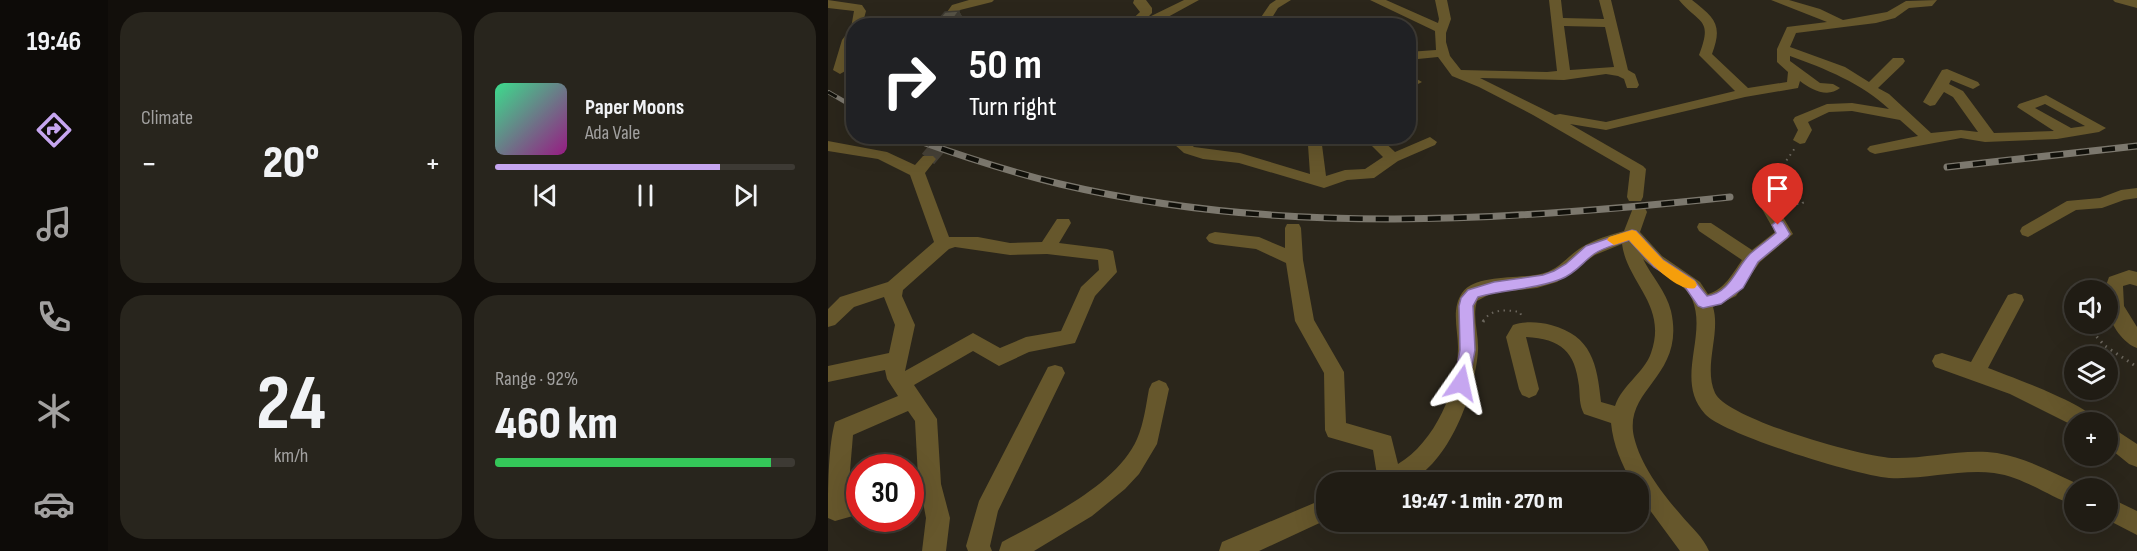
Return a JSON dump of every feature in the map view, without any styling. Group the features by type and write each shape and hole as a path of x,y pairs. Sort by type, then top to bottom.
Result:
{"street":[{"path":"947,18 956,6 988,0"},
{"path":"1140,0 1139,3 1146,8 1146,13 1140,18"},
{"path":"1156,18 1193,0"},
{"path":"1266,18 1274,6 1285,0"},
{"path":"1376,0 1441,29"},
{"path":"1441,0 1445,19 1440,42 1443,53 1457,73 1484,84 1538,112 1638,169 1637,204 1631,247 1636,262 1658,298 1663,315 1664,347 1662,355 1626,403 1620,417 1626,445 1635,469 1674,526 1697,551"},
{"path":"1556,0 1564,76"},
{"path":"1605,0 1623,72"},
{"path":"1685,0 1707,21 1711,28 1712,37 1705,55 1745,93"},
{"path":"1777,0 1840,23"},
{"path":"1833,88 1816,87 1784,62 1783,49 1791,30 1876,19 1891,15 1906,5 1928,4 1931,0"},
{"path":"2119,0 2137,4"},
{"path":"828,4 858,8 860,10 858,18"},
{"path":"1558,22 1611,23"},
{"path":"1783,49 1840,70 1884,97 1929,138"},
{"path":"1416,55 1443,53"},
{"path":"840,70 846,55"},
{"path":"1869,89 1898,61"},
{"path":"1457,73 1564,76 1606,70 1623,72 1630,77 1632,85"},
{"path":"1538,112 1587,125 1606,126 1745,93 1793,85 1795,72"},
{"path":"1930,102 1947,73 1973,85"},
{"path":"1941,86 1958,94 1989,137"},
{"path":"1800,140 1805,130 1800,120 1827,108 1852,107 1905,116"},
{"path":"1875,150 1907,145 1929,138 1962,134 1989,137 2068,133"},
{"path":"1182,144 1189,150 1203,154 1240,158 1324,183 1345,175 1368,174 1393,158 1430,142"},
{"path":"1378,144 1393,158"},
{"path":"1315,145 1318,181"},
{"path":"828,146 882,155 922,166 943,244"},
{"path":"2028,231 2073,205 2102,203 2129,194"},
{"path":"1703,302 1716,301 1738,285 1753,259 1792,234 1770,209"},
{"path":"1047,248 1063,224"},
{"path":"1705,227 1753,259"},
{"path":"1293,228 1294,260 1305,321 1334,372 1336,430 1383,443 1385,472"},
{"path":"1632,234 1659,263 1698,292 1703,302 1705,328 1701,363 1705,393 1711,406 1725,417 1789,441 1879,467 1995,464 2025,473 2064,490"},
{"path":"1403,472 1421,461 1435,445 1458,396 1465,370 1468,298 1473,293 1494,287 1544,280 1558,275 1571,268 1591,249 1632,234"},
{"path":"1215,238 1259,243 1294,260"},
{"path":"828,320 847,302 894,287 943,244 955,241 1010,249 1047,248 1107,255 1108,272 1086,292 1068,338 1026,345 999,358 973,341 907,391 843,429 835,510 846,507"},
{"path":"2137,279 2129,277 2115,282 2111,295 2124,328 2137,340"},
{"path":"894,287 893,296 905,325 894,373 926,420 923,454"},
{"path":"1976,371 2015,300"},
{"path":"1529,389 1516,337 1520,330 1529,329 1562,335 1581,352 1588,378 1591,408 1620,417"},
{"path":"828,374 898,358"},
{"path":"1942,362 1976,371 2043,398 2068,412"},
{"path":"980,551 978,546 987,509 1055,374"},
{"path":"1011,551 1099,496 1126,475 1143,449 1152,428 1159,389"},
{"path":"2118,443 2137,457"},
{"path":"924,494 938,518 934,551"},
{"path":"1231,551 1238,550 1316,513"},
{"path":"2118,514 2137,524"}],"path":[{"path":"1770,209 1803,203 1784,164 1800,140"},
{"path":"1467,337 1477,335 1485,318 1499,309 1520,312 1529,329"},
{"path":"2094,334 2105,346 2137,367"}],"building":[{"path":"959,11 954,18 940,18 945,12"}],"tunnel":[{"path":"928,159 941,144"}],"railway":[{"path":"828,92 846,102"},
{"path":"929,144 988,164 1060,184 1143,200 1226,211 1310,217 1394,219 1478,217 1730,197"},
{"path":"1947,167 2137,146"}],"slow traffic":[{"path":"1614,240 1632,234 1659,263 1691,285"}],"route":[{"path":"1461,383 1468,350 1466,306 1468,298 1473,293 1494,287 1544,280 1558,275 1571,268 1581,256 1591,249 1632,234 1659,263 1698,292 1703,302 1716,301 1738,285 1753,259 1784,234 1778,225"}]}
